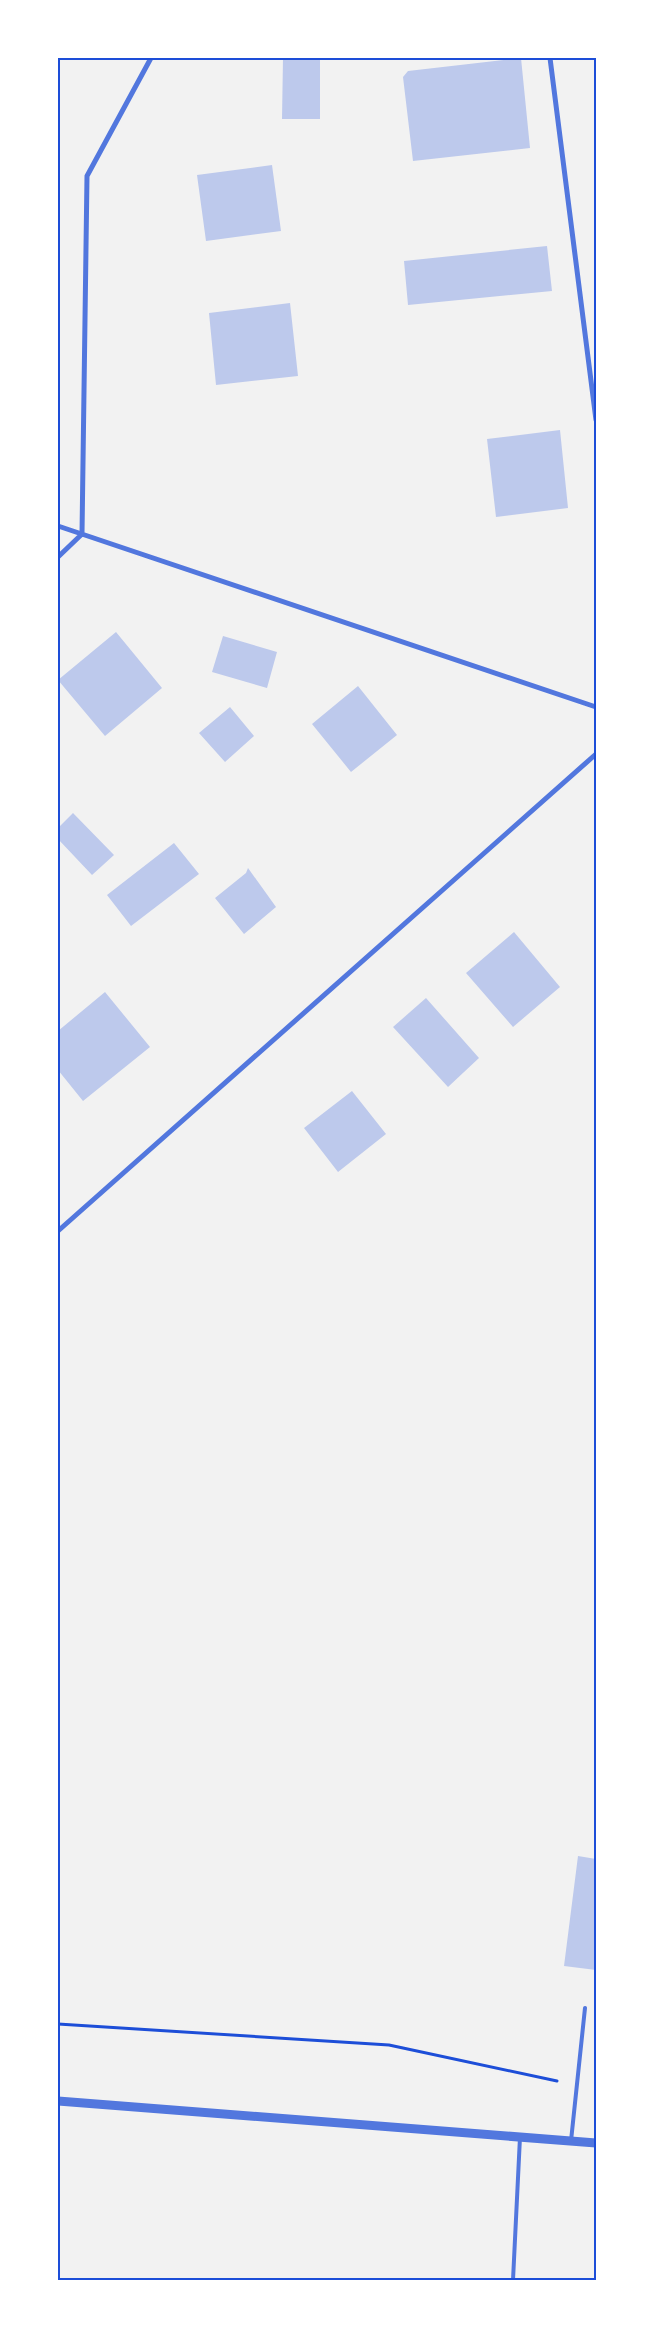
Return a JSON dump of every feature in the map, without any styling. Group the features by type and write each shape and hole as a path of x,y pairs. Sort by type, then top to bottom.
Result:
{"street":[{"path":"58,557 82,534 87,176 151,58"},
{"path":"550,58 596,420"},
{"path":"58,526 596,707"},
{"path":"58,1230 596,754"},
{"path":"58,2101 596,2144"}],"lane":[{"path":"571,2142 585,2008"},
{"path":"513,2280 520,2137"}],"path":[{"path":"58,2024 389,2045 578,2086"}],"building":[{"path":"283,58 320,58 320,119 282,119"},
{"path":"521,58 530,148 413,161 403,77 408,71"},
{"path":"272,165 281,231 206,241 197,175"},
{"path":"547,246 552,291 408,305 404,261"},
{"path":"290,303 298,376 216,385 209,313"},
{"path":"560,430 568,508 496,517 487,439"},
{"path":"116,632 162,688 105,736 58,680"},
{"path":"223,636 277,652 267,688 212,672"},
{"path":"358,686 397,735 351,772 312,724"},
{"path":"230,707 254,736 225,762 199,733"},
{"path":"73,813 114,855 92,875 58,839 58,828"},
{"path":"174,843 199,874 131,926 107,895"},
{"path":"248,868 276,907 244,934 215,898 246,873"},
{"path":"514,932 560,987 513,1027 466,973"},
{"path":"105,992 150,1047 83,1101 58,1070 58,1031"},
{"path":"426,998 479,1058 448,1087 393,1027"},
{"path":"352,1091 386,1134 338,1172 304,1128"},
{"path":"578,1856 596,1859 596,1970 564,1966"}]}
